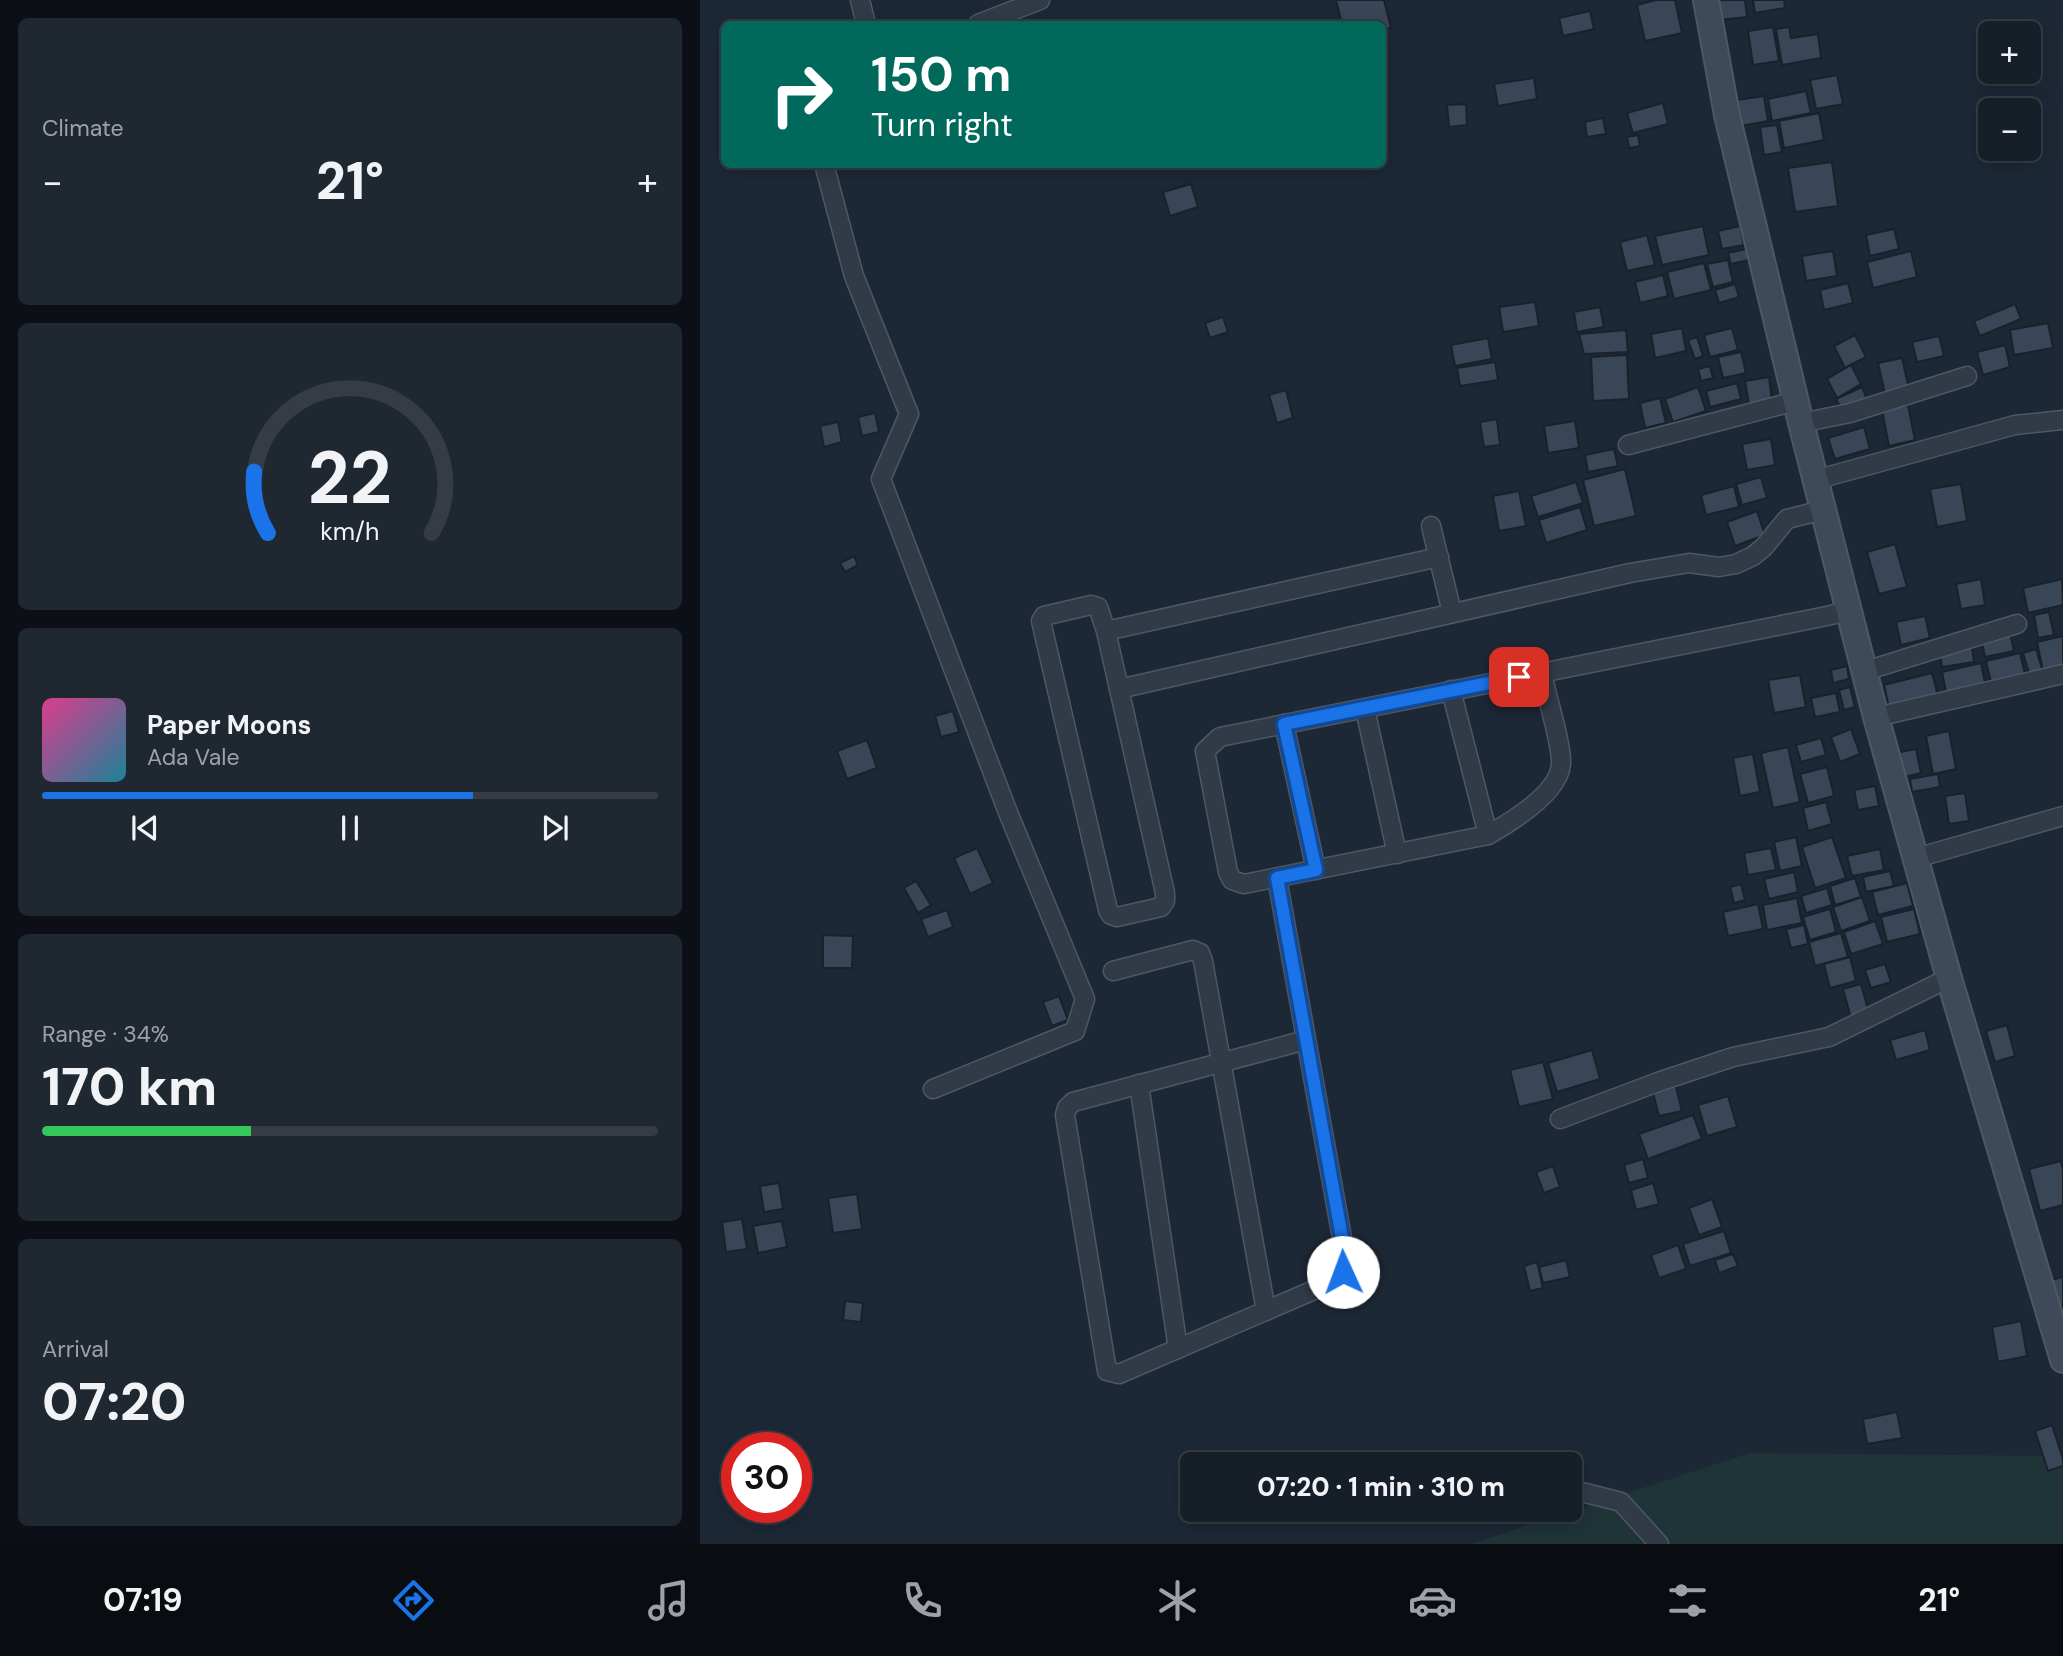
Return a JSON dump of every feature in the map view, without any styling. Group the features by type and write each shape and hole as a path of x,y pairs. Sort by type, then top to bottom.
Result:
{"street":[{"path":"860,0 865,21"},
{"path":"986,21 1040,0"},
{"path":"1706,0 1727,115 1798,412 1876,717 1949,978 2063,1360"},
{"path":"825,168 854,276 909,414 881,479 1007,810 1085,999 1075,1031 933,1089"},
{"path":"1628,444 1798,412 1850,413 1967,376"},
{"path":"1815,480 2015,425 2063,419"},
{"path":"1119,689 1630,573 1689,563 1719,567 1736,564 1764,547 1787,519 1823,510"},
{"path":"1431,526 1452,613"},
{"path":"1106,631 1439,557"},
{"path":"1091,605 1098,607 1119,689 1165,901 1161,907 1117,917 1111,915 1108,910 1044,640 1041,621 1044,616 1091,605"},
{"path":"1542,672 1561,766 1553,784 1522,816 1488,835 1244,884 1232,880 1228,872 1205,751 1220,737 1365,709 1451,690 1849,611"},
{"path":"1865,671 2017,624"},
{"path":"1876,717 2063,674"},
{"path":"1451,690 1488,835"},
{"path":"1365,709 1397,854"},
{"path":"1284,724 1316,870"},
{"path":"1916,858 2063,816"},
{"path":"1277,878 1346,1260 1343,1272 1335,1281 1119,1374 1112,1374 1107,1371 1065,1115 1067,1108 1073,1102 1306,1041"},
{"path":"1113,971 1193,950 1200,953 1223,1062 1266,1311"},
{"path":"1560,1119 1733,1057 1829,1037 1949,978"},
{"path":"1139,1084 1178,1349"},
{"path":"1582,1492 1621,1502 1659,1544"}],"green space":[{"path":"1750,1453 2063,1456 2063,1544 1471,1544 1538,1522 1582,1522 1582,1508"}],"building":[{"path":"1336,0 1384,0 1391,28 1386,29 1386,21 1341,21"},
{"path":"1656,0 1675,0 1682,33 1645,41 1637,5"},
{"path":"1716,0 1745,0 1747,17 1718,20"},
{"path":"1753,0 1784,0 1785,8 1755,13"},
{"path":"1590,11 1594,29 1563,36 1559,18"},
{"path":"1773,27 1779,61 1753,65 1748,31"},
{"path":"1789,27 1791,38 1818,34 1821,58 1782,65 1776,29"},
{"path":"1837,75 1843,104 1816,109 1810,80"},
{"path":"1534,78 1537,99 1498,106 1494,84"},
{"path":"1806,91 1811,113 1772,121 1768,99"},
{"path":"1764,96 1768,121 1741,126 1737,100"},
{"path":"1663,103 1668,124 1633,133 1627,113"},
{"path":"1466,104 1467,125 1449,127 1447,105"},
{"path":"1819,113 1824,140 1784,148 1779,121"},
{"path":"1603,118 1606,134 1587,137 1585,122"},
{"path":"1777,125 1782,152 1764,155 1760,127"},
{"path":"1638,135 1640,146 1629,148 1627,137"},
{"path":"1832,162 1838,206 1795,212 1788,168"},
{"path":"1191,184 1198,207 1170,216 1163,192"},
{"path":"1703,226 1709,255 1662,265 1655,236"},
{"path":"1740,226 1744,245 1722,249 1718,231"},
{"path":"1894,229 1899,249 1870,256 1866,235"},
{"path":"1647,235 1655,265 1627,271 1620,242"},
{"path":"1746,249 1749,260 1731,264 1728,253"},
{"path":"1833,251 1837,276 1806,281 1802,256"},
{"path":"1911,251 1917,277 1873,288 1867,262"},
{"path":"1728,260 1733,282 1713,287 1707,264"},
{"path":"1704,263 1711,290 1674,299 1667,272"},
{"path":"1663,275 1668,296 1640,303 1635,282"},
{"path":"1848,283 1853,303 1824,310 1820,290"},
{"path":"1735,284 1739,297 1719,303 1715,290"},
{"path":"1535,302 1539,326 1503,332 1499,307"},
{"path":"2015,304 2021,319 1980,336 1974,321"},
{"path":"1600,307 1604,327 1577,332 1574,312"},
{"path":"1223,317 1228,332 1210,338 1205,323"},
{"path":"2048,323 2053,348 2014,355 2010,330"},
{"path":"1682,328 1686,351 1655,358 1651,334"},
{"path":"1732,328 1738,350 1710,357 1704,335"},
{"path":"1626,330 1628,352 1584,354 1579,334"},
{"path":"1855,335 1866,357 1845,368 1834,346"},
{"path":"1939,336 1944,356 1917,362 1912,342"},
{"path":"1697,337 1703,356 1695,359 1688,340"},
{"path":"1488,338 1492,359 1455,366 1451,345"},
{"path":"2005,345 2010,367 1983,375 1977,352"},
{"path":"1741,352 1746,373 1723,378 1718,357"},
{"path":"1627,355 1629,399 1593,401 1591,357"},
{"path":"1902,358 1909,389 1885,394 1878,363"},
{"path":"1495,362 1498,380 1460,386 1457,368"},
{"path":"1851,365 1861,384 1837,398 1827,379"},
{"path":"1710,366 1713,378 1701,381 1698,369"},
{"path":"1769,377 1772,401 1749,405 1745,381"},
{"path":"1737,383 1741,399 1710,407 1706,391"},
{"path":"1698,387 1706,411 1673,422 1665,399"},
{"path":"1862,387 1867,399 1842,411 1836,399"},
{"path":"1286,390 1293,418 1277,423 1269,395"},
{"path":"1660,398 1666,423 1645,428 1640,403"},
{"path":"1908,405 1915,440 1889,446 1882,410"},
{"path":"875,413 879,432 862,436 858,417"},
{"path":"1497,419 1500,445 1484,447 1480,422"},
{"path":"1575,421 1579,448 1548,453 1544,426"},
{"path":"838,422 842,442 824,447 820,426"},
{"path":"1864,427 1870,449 1835,459 1828,438"},
{"path":"1771,439 1775,465 1747,470 1742,444"},
{"path":"1614,449 1618,466 1588,472 1585,455"},
{"path":"1625,469 1636,516 1594,526 1583,480"},
{"path":"1761,477 1767,498 1742,505 1736,484"},
{"path":"1576,482 1583,503 1538,517 1531,496"},
{"path":"1961,484 1967,521 1937,527 1930,489"},
{"path":"1734,486 1739,507 1706,515 1701,495"},
{"path":"1519,491 1526,526 1499,531 1493,496"},
{"path":"1580,507 1587,530 1546,543 1539,520"},
{"path":"1757,511 1765,535 1735,546 1727,522"},
{"path":"1895,544 1907,587 1879,594 1867,552"},
{"path":"854,556 858,565 845,572 840,563"},
{"path":"1981,579 1985,605 1961,609 1956,584"},
{"path":"2062,579 2063,605 2028,613 2023,588"},
{"path":"2049,612 2054,635 2038,638 2034,615"},
{"path":"1925,616 1930,638 1901,645 1896,622"},
{"path":"2010,632 2014,651 1985,657 1981,638"},
{"path":"2063,636 2063,667 2043,671 2037,642"},
{"path":"1972,647 1974,662 1942,667 1940,652"},
{"path":"2036,649 2044,675 2031,679 2023,653"},
{"path":"2020,653 2026,679 1992,687 1986,661"},
{"path":"1981,663 1986,688 1947,697 1942,672"},
{"path":"1847,666 1849,679 1833,683 1831,670"},
{"path":"1932,673 1938,696 1889,708 1884,685"},
{"path":"1800,675 1806,707 1774,713 1768,680"},
{"path":"1850,687 1855,707 1844,710 1839,690"},
{"path":"1836,693 1840,712 1815,717 1811,698"},
{"path":"953,711 959,732 941,737 935,716"},
{"path":"1851,729 1860,754 1840,762 1831,737"},
{"path":"1949,731 1956,769 1933,774 1926,736"},
{"path":"1821,738 1826,755 1801,762 1796,745"},
{"path":"867,740 877,768 847,779 837,751"},
{"path":"1788,747 1800,802 1773,808 1761,753"},
{"path":"1916,749 1921,773 1900,778 1895,753"},
{"path":"1753,754 1760,792 1740,796 1733,758"},
{"path":"1827,767 1834,796 1808,803 1800,774"},
{"path":"1938,774 1940,787 1912,792 1910,779"},
{"path":"1875,786 1879,806 1858,810 1854,790"},
{"path":"1965,793 1969,821 1949,824 1945,796"},
{"path":"1826,802 1832,824 1808,831 1803,808"},
{"path":"1796,837 1802,866 1780,871 1774,842"},
{"path":"1832,837 1846,878 1815,888 1802,847"},
{"path":"977,848 993,883 970,894 954,858"},
{"path":"1771,848 1776,870 1748,875 1744,853"},
{"path":"1880,849 1884,870 1852,876 1847,856"},
{"path":"1890,871 1894,886 1866,892 1863,877"},
{"path":"1794,872 1798,892 1769,899 1764,879"},
{"path":"1855,878 1861,897 1835,905 1830,886"},
{"path":"916,881 931,905 918,913 904,888"},
{"path":"1907,883 1913,906 1878,915 1872,892"},
{"path":"1741,884 1745,900 1734,903 1730,887"},
{"path":"1827,888 1832,905 1806,913 1801,896"},
{"path":"1862,897 1870,921 1841,931 1833,907"},
{"path":"1797,898 1802,923 1767,930 1763,905"},
{"path":"1758,904 1763,929 1728,936 1723,912"},
{"path":"1830,909 1836,932 1810,940 1803,917"},
{"path":"1914,909 1920,934 1887,942 1881,917"},
{"path":"947,910 953,927 928,937 921,919"},
{"path":"1875,921 1883,944 1851,954 1844,932"},
{"path":"1804,925 1808,944 1791,948 1786,929"},
{"path":"1841,933 1848,957 1815,966 1809,942"},
{"path":"823,935 853,936 852,968 823,968"},
{"path":"1850,957 1856,981 1830,988 1824,964"},
{"path":"1885,964 1891,982 1871,988 1865,970"},
{"path":"1861,984 1869,1013 1851,1018 1843,989"},
{"path":"1059,996 1068,1020 1052,1026 1043,1002"},
{"path":"2007,1025 2015,1056 1995,1062 1986,1031"},
{"path":"1925,1030 1930,1050 1896,1060 1890,1040"},
{"path":"1592,1050 1600,1079 1557,1092 1548,1063"},
{"path":"1543,1062 1553,1099 1519,1107 1510,1070"},
{"path":"1675,1083 1682,1111 1659,1116 1652,1089"},
{"path":"1728,1096 1737,1127 1707,1136 1698,1105"},
{"path":"1693,1115 1702,1139 1648,1159 1639,1134"},
{"path":"1643,1159 1648,1178 1629,1183 1624,1165"},
{"path":"2061,1161 2063,1205 2040,1211 2029,1169"},
{"path":"1553,1166 1560,1187 1544,1193 1536,1172"},
{"path":"779,1183 783,1209 764,1212 760,1186"},
{"path":"1653,1183 1659,1204 1636,1210 1631,1190"},
{"path":"857,1194 862,1229 833,1233 828,1198"},
{"path":"1712,1199 1722,1227 1699,1235 1689,1208"},
{"path":"742,1219 747,1249 726,1252 722,1222"},
{"path":"782,1221 787,1247 758,1253 753,1226"},
{"path":"1724,1231 1731,1253 1690,1266 1683,1244"},
{"path":"1678,1245 1686,1269 1659,1278 1651,1255"},
{"path":"1733,1254 1738,1266 1719,1273 1715,1260"},
{"path":"1566,1260 1570,1277 1543,1283 1539,1267"},
{"path":"1537,1262 1543,1288 1530,1291 1524,1266"},
{"path":"2063,1277 2063,1307 2051,1309 2046,1281"},
{"path":"845,1301 863,1303 861,1322 843,1320"},
{"path":"2021,1321 2027,1356 1998,1362 1992,1327"},
{"path":"1897,1412 1902,1438 1867,1444 1863,1419"},
{"path":"2052,1425 2063,1466 2048,1471 2035,1431"}],"route":[{"path":"1343,1272 1346,1260 1277,878 1316,870 1284,724 1519,677"}]}
